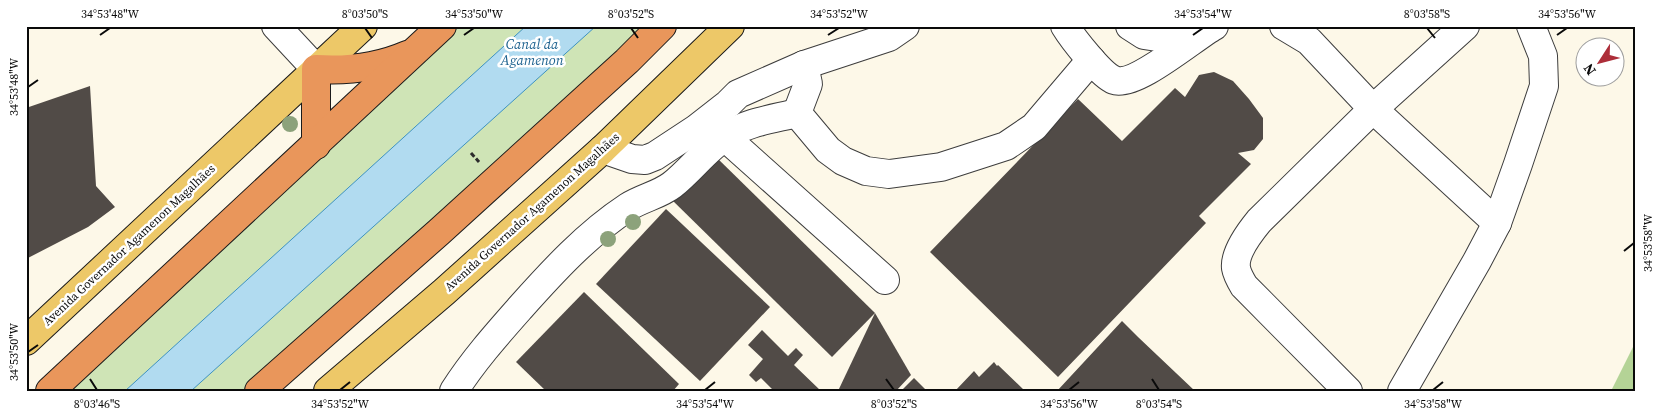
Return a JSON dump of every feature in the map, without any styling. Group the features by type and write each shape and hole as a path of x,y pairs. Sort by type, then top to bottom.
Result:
{"highway":[{"path":"50,391 442,26"},
{"path":"260,391 439,232 627,61 662,26"},
{"path":"316,145 316,69 346,71 379,65 417,50"}],"main road":[{"name":"Avenida Governador Agamenon Magalhães","path":"26,341 363,26"},
{"name":"Avenida Governador Agamenon Magalhães","path":"328,391 444,292 602,149 730,26"}],"street":[{"path":"276,26 316,69"},
{"path":"602,149 632,159 645,160 655,156 696,129 738,94 804,65 890,37 905,26"},
{"path":"1065,26 1092,60 1109,77 1114,80 1125,81 1152,68 1210,28"},
{"path":"1130,26 1144,35 1170,39 1210,28"},
{"path":"1284,26 1309,41 1373,110 1497,223"},
{"path":"1348,391 1244,286 1235,267 1244,239 1259,221 1373,110 1465,26"},
{"path":"1402,391 1497,223 1544,86 1543,56 1531,26"},
{"path":"798,113 828,150 843,161 866,171 889,174 941,167 1006,146 1034,127 1092,60"},
{"path":"798,113 808,84 804,65"},
{"path":"738,94 746,105 751,124"},
{"path":"454,391 468,369 506,324 561,264 591,235 629,206 661,192 673,184 725,137 751,124 798,113"},
{"path":"725,137 885,280"}],"green space":[{"path":"457,26 662,26 259,391 50,391"},
{"path":"1636,341 1636,391 1611,391"}],"water":[{"name":"Canal da Agamenon","path":"526,26 596,26 191,391 125,391"}],"building":[{"path":"1214,72 1233,81 1263,118 1263,139 1254,150 1238,153 1251,164 1199,216 1206,223 1058,377 930,252 1078,99 1122,141 1175,88 1185,97 1199,75"},
{"path":"90,86 96,186 115,207 88,227 26,259 26,108"},
{"path":"714,155 875,313 832,357 671,199"},
{"path":"666,209 770,307 700,381 596,284"},
{"path":"584,292 679,384 673,391 546,391 516,362"},
{"path":"875,313 911,375 896,391 838,391"},
{"path":"1122,321 1138,337 1195,391 1057,391"},
{"path":"762,330 788,356 796,348 803,355 794,365 821,391 774,391 761,378 756,382 749,375 763,359 748,345"},
{"path":"994,362 1025,391 955,391 974,371 979,377"},
{"path":"914,378 927,391 901,391"}]}
